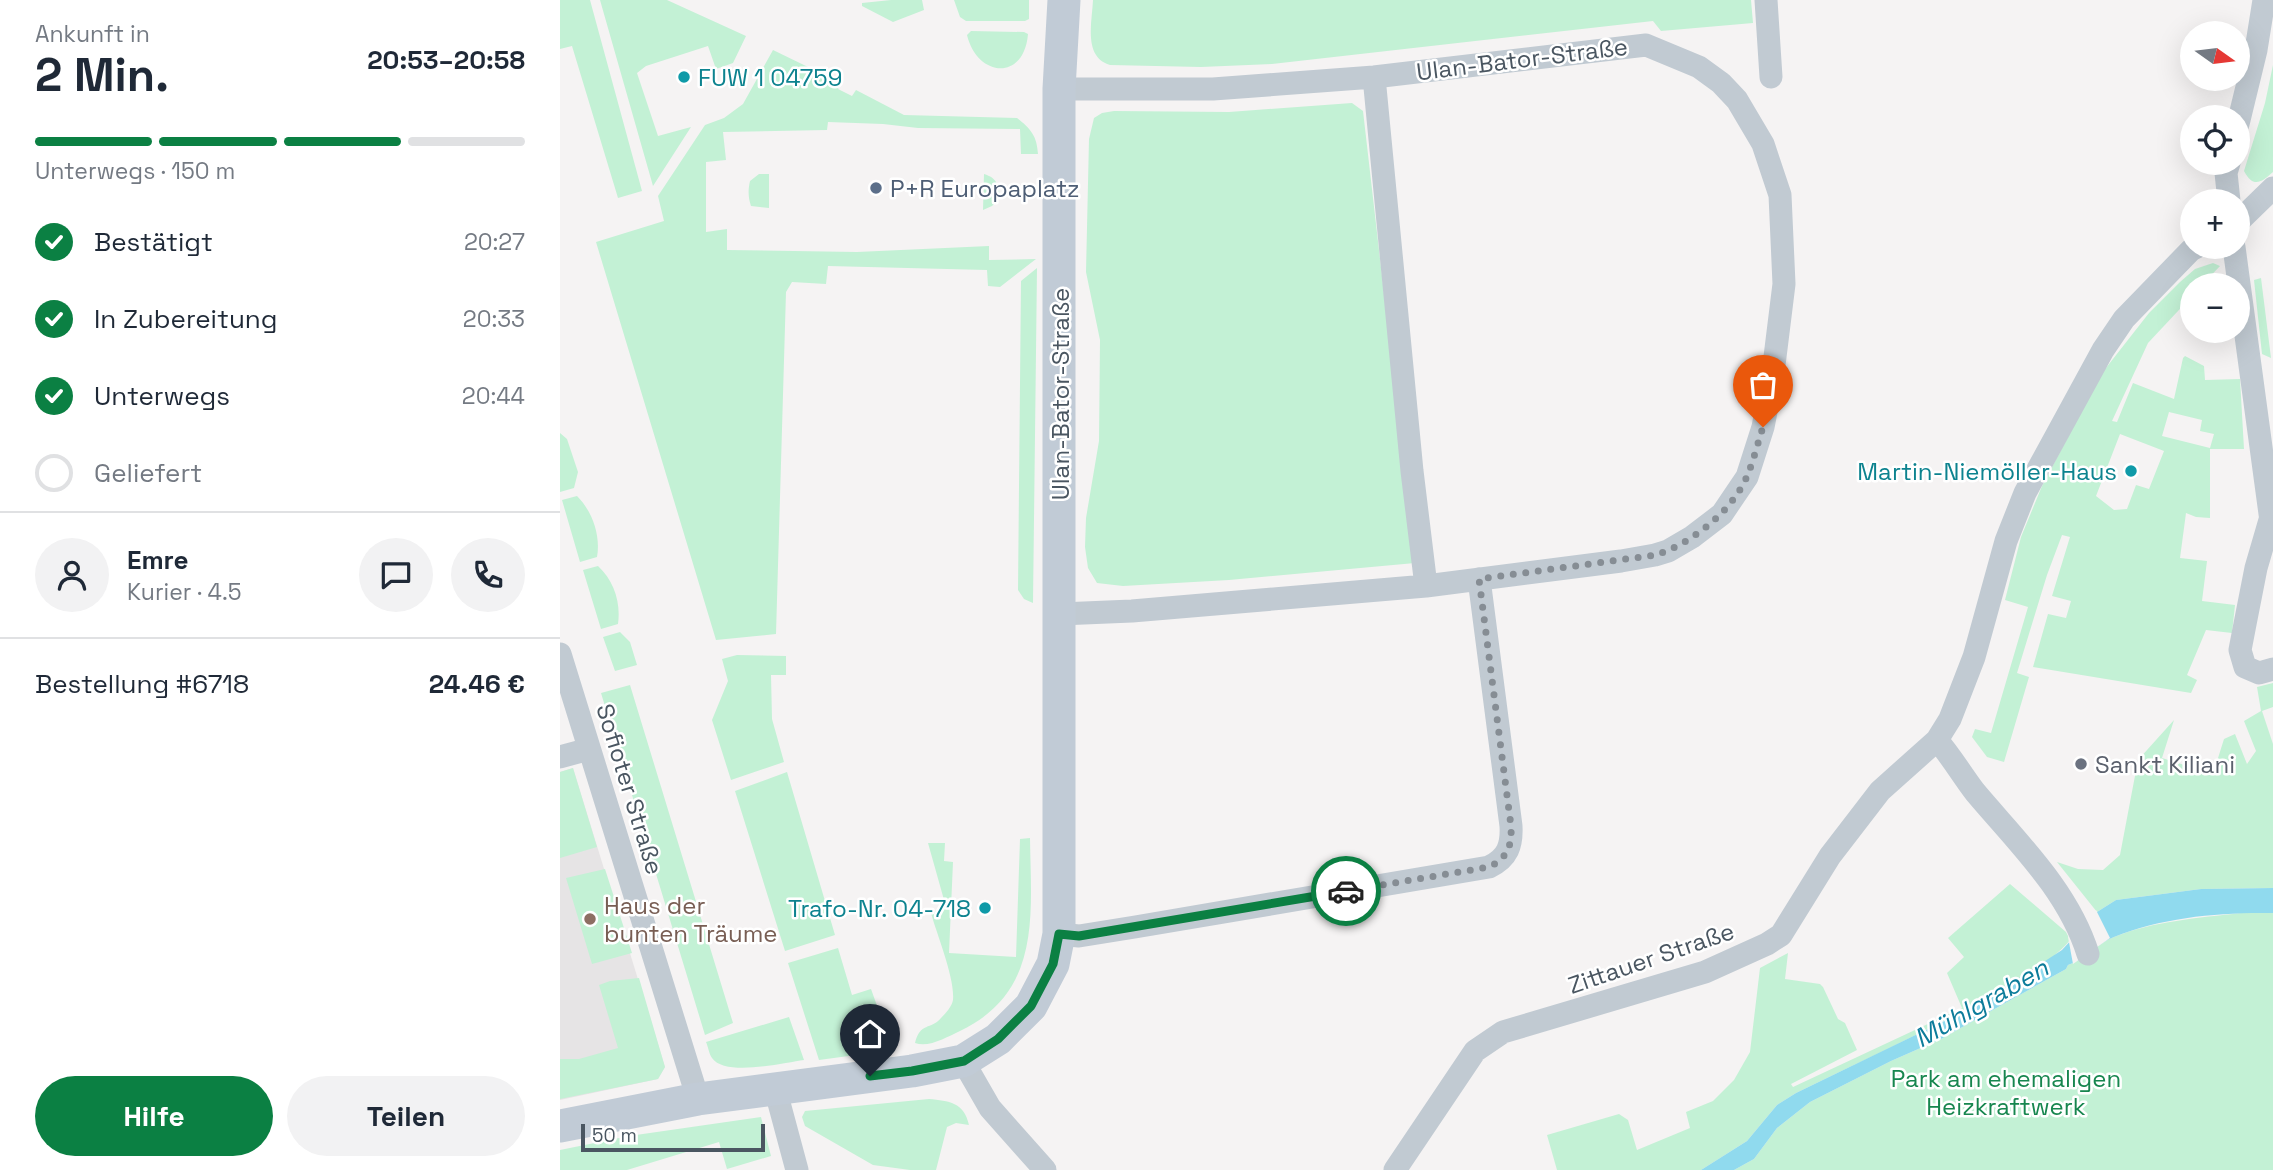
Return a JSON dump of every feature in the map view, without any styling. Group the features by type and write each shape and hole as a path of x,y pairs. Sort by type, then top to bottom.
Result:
{"street":[{"name":"Ulan-Bator-Straße","path":"964,1061 998,1039 1031,1006 1053,964 1059,934 1059,89 1064,0"},
{"path":"1766,0 1772,77"},
{"path":"2243,105 2256,50 2264,0"},
{"name":"Ulan-Bator-Straße","path":"1059,89 1213,89 1374,77 1646,45 1699,67 1721,83 1737,100 1763,144 1780,195 1784,284 1772,381 1763,427 1747,477 1722,514 1668,551 1656,555 1426,586 1132,611 1060,614"},
{"path":"1374,77 1412,471 1426,586"},
{"path":"2250,210 2273,188"},
{"name":"Zittauer Straße","path":"1395,1170 1475,1051 1503,1032 1705,972 1768,944 1781,935 1830,856 1880,791 1937,740 1954,710 1970,668 2006,541 2025,493 2102,349 2124,319 2183,259"},
{"path":"2236,259 2272,526 2256,568 2240,650 2245,667 2259,673 2273,669"},
{"path":"1059,934 1079,936 1135,927 1489,867 1501,860 1510,848 1511,826 1479,579"},
{"name":"Sofioter Straße","path":"560,654 698,1099"},
{"path":"1937,740 1973,789 2062,897 2077,924 2088,954"},
{"path":"560,757 589,749"},
{"path":"560,1126 698,1099 912,1071 964,1061 990,1108 1045,1170"},
{"path":"775,1088 797,1170"}],"shaded area":[{"name":"Haus der bunten Träume","path":"573,768 665,1067 658,1079 560,1100 560,772"}],"green space":[{"path":"560,0 590,0 642,191 618,198 572,46 560,49"},
{"path":"600,0 667,0 746,36 733,63 716,69 708,46 646,66 637,73 658,136 691,127 653,186"},
{"path":"922,0 924,10 893,22 862,6 862,3"},
{"path":"954,0 1029,0 1029,19 966,21 960,17"},
{"path":"1093,0 1751,0 1753,23 1661,31 1653,21 1272,64 1201,67 1110,65 1101,61 1092,47"},
{"path":"971,31 1024,32 1028,34 1025,50 1010,66 990,66 972,49 967,35"},
{"path":"773,50 841,83 838,89 852,96 856,90 904,115 1017,118 1032,133 1038,154 1021,154 1020,129 918,128 828,122 827,130 723,132 726,160 706,162 706,232 727,229 727,250 857,252 989,246 989,260 1036,259 1000,287 988,286 987,270 828,266 826,284 792,282 786,292 776,634 716,640 596,242 664,221 658,196 705,125 724,118 743,104"},
{"path":"2273,65 2273,172 2265,179 2254,182 2246,175 2250,175 2250,152"},
{"path":"1352,103 1363,111 1415,563 1229,580 1123,586 1097,583 1088,568 1085,547 1086,518 1099,441 1100,340 1086,272 1089,139 1094,118 1114,111 1229,112"},
{"path":"759,174 769,174 769,208 751,206 750,203 750,181"},
{"path":"984,174 996,183 1000,198 983,210"},
{"path":"2213,263 2220,266 2213,273 2190,273"},
{"path":"1037,268 1033,603 1024,599 1018,590 1021,281"},
{"path":"2261,278 2271,358 2262,354 2254,280"},
{"path":"2180,282 2180,309 2148,343 2112,421 2117,422 2133,383 2174,399 2185,356 2204,366 2205,380 2240,379 2244,449 2210,449 2210,518 2186,513 2180,558 2207,561 2202,601 2235,605 2232,633 2206,630 2187,675 2197,680 2191,693 2033,667 2048,614 2066,618 2071,601 2052,596 2070,537 2062,535 2017,673 2029,677 2004,762 1987,757 1972,737 1975,729 1991,733 2028,607 2005,600 2021,537 2042,486 2102,373 2149,313","holes":["2169,412 2202,420 2200,431 2214,434 2210,448 2162,436","2120,434 2164,451 2149,489 2136,485 2127,509 2114,510 2096,496"]},
{"path":"560,433 567,439 578,472 574,488 560,492"},
{"path":"577,496 591,516 598,540 597,557 580,562 562,500"},
{"path":"598,566 612,585 618,608 618,624 601,629 583,570"},
{"path":"620,632 630,642 637,665 615,671 603,637"},
{"path":"737,655 786,656 786,675 771,675 772,719 784,762 731,780 712,720 728,681 722,659"},
{"path":"2273,683 2273,707 2262,711 2273,744 2273,888 2201,889 2116,900 2097,912 2057,862 2078,869 2103,870 2120,855 2138,760 2174,720 2162,758 2213,774 2224,739 2235,734 2247,764 2256,751 2244,721 2261,711 2257,687"},
{"path":"630,685 733,1023 705,1035 601,693"},
{"path":"573,768 597,847 560,858 560,772"},
{"path":"787,772 835,935 785,951 735,791"},
{"path":"1030,838 1030,922 1018,973 1006,995 987,1015 960,1031 938,1041 915,1043 920,1032 937,1022 953,1000 949,969 931,913 946,907 928,843 945,843 944,861 953,862 949,953 1016,957 1020,839"},
{"path":"605,869 632,953 592,964 566,878"},
{"path":"2010,884 2066,932 2070,940 2034,969 1931,1027 1796,1093 1777,1105 1747,1141 1701,1170 1557,1170 1547,1135 1619,1114 1628,1120 1637,1150 1690,1128 1686,1112 1713,1101 1734,1080 1750,1052 1760,968 1788,953 1785,979 1820,984 1838,1019 1845,1023 1857,1050 1791,1084 1793,1087 1962,1008 1947,973 1964,957 1948,938"},
{"name":"Park am ehemaligen Heizkraftwerk","path":"2241,913 2273,913 2273,1170 1734,1170 1754,1159 1777,1128 1810,1102 1941,1039 2066,969 2068,965 2108,940 2160,924"},
{"path":"838,948 852,995 871,989 893,1050 819,1060 788,963"},
{"path":"639,978 665,1067 658,1079 560,1099 560,1059 579,1059 618,1048 599,985"},
{"path":"789,1017 804,1060 741,1068 719,1064 711,1056 706,1042"},
{"path":"929,1099 955,1104 967,1117 969,1125 956,1123 947,1127 936,1170 873,1165 805,1126 802,1117 805,1111"},
{"path":"761,1117 771,1156 727,1169 719,1142 627,1170 560,1170 560,1150 629,1136"}],"water":[{"name":"Mühlgraben","path":"2273,888 2273,913 2213,915 2172,920 2108,940 2068,965 2066,969 1941,1039 1810,1102 1777,1128 1754,1159 1734,1170 1701,1170 1747,1141 1777,1105 1796,1093 1965,1011 2062,950 2097,912 2116,900 2201,889"}],"pier":[{"path":"2096,910 2110,938 2073,964 2068,937"}],"way so far":[{"path":"1346,891 1489,867 1501,860 1510,848 1511,826 1479,579 1621,561 1668,551 1722,514 1747,477 1763,427"}],"place":[{"name":"FUW 1 04759","path":"684,77"},
{"name":"P+R Europaplatz","path":"876,188"},
{"name":"Martin-Niemöller-Haus","path":"2131,471"},
{"name":"Sankt Kiliani","path":"2081,764"},
{"name":"Trafo-Nr. 04-718","path":"985,908"},
{"name":"Haus der bunten Träume","path":"590,919"}],"route":[{"path":"870,1076 964,1061 998,1039 1031,1006 1053,964 1059,934 1079,936 1346,891"}]}
